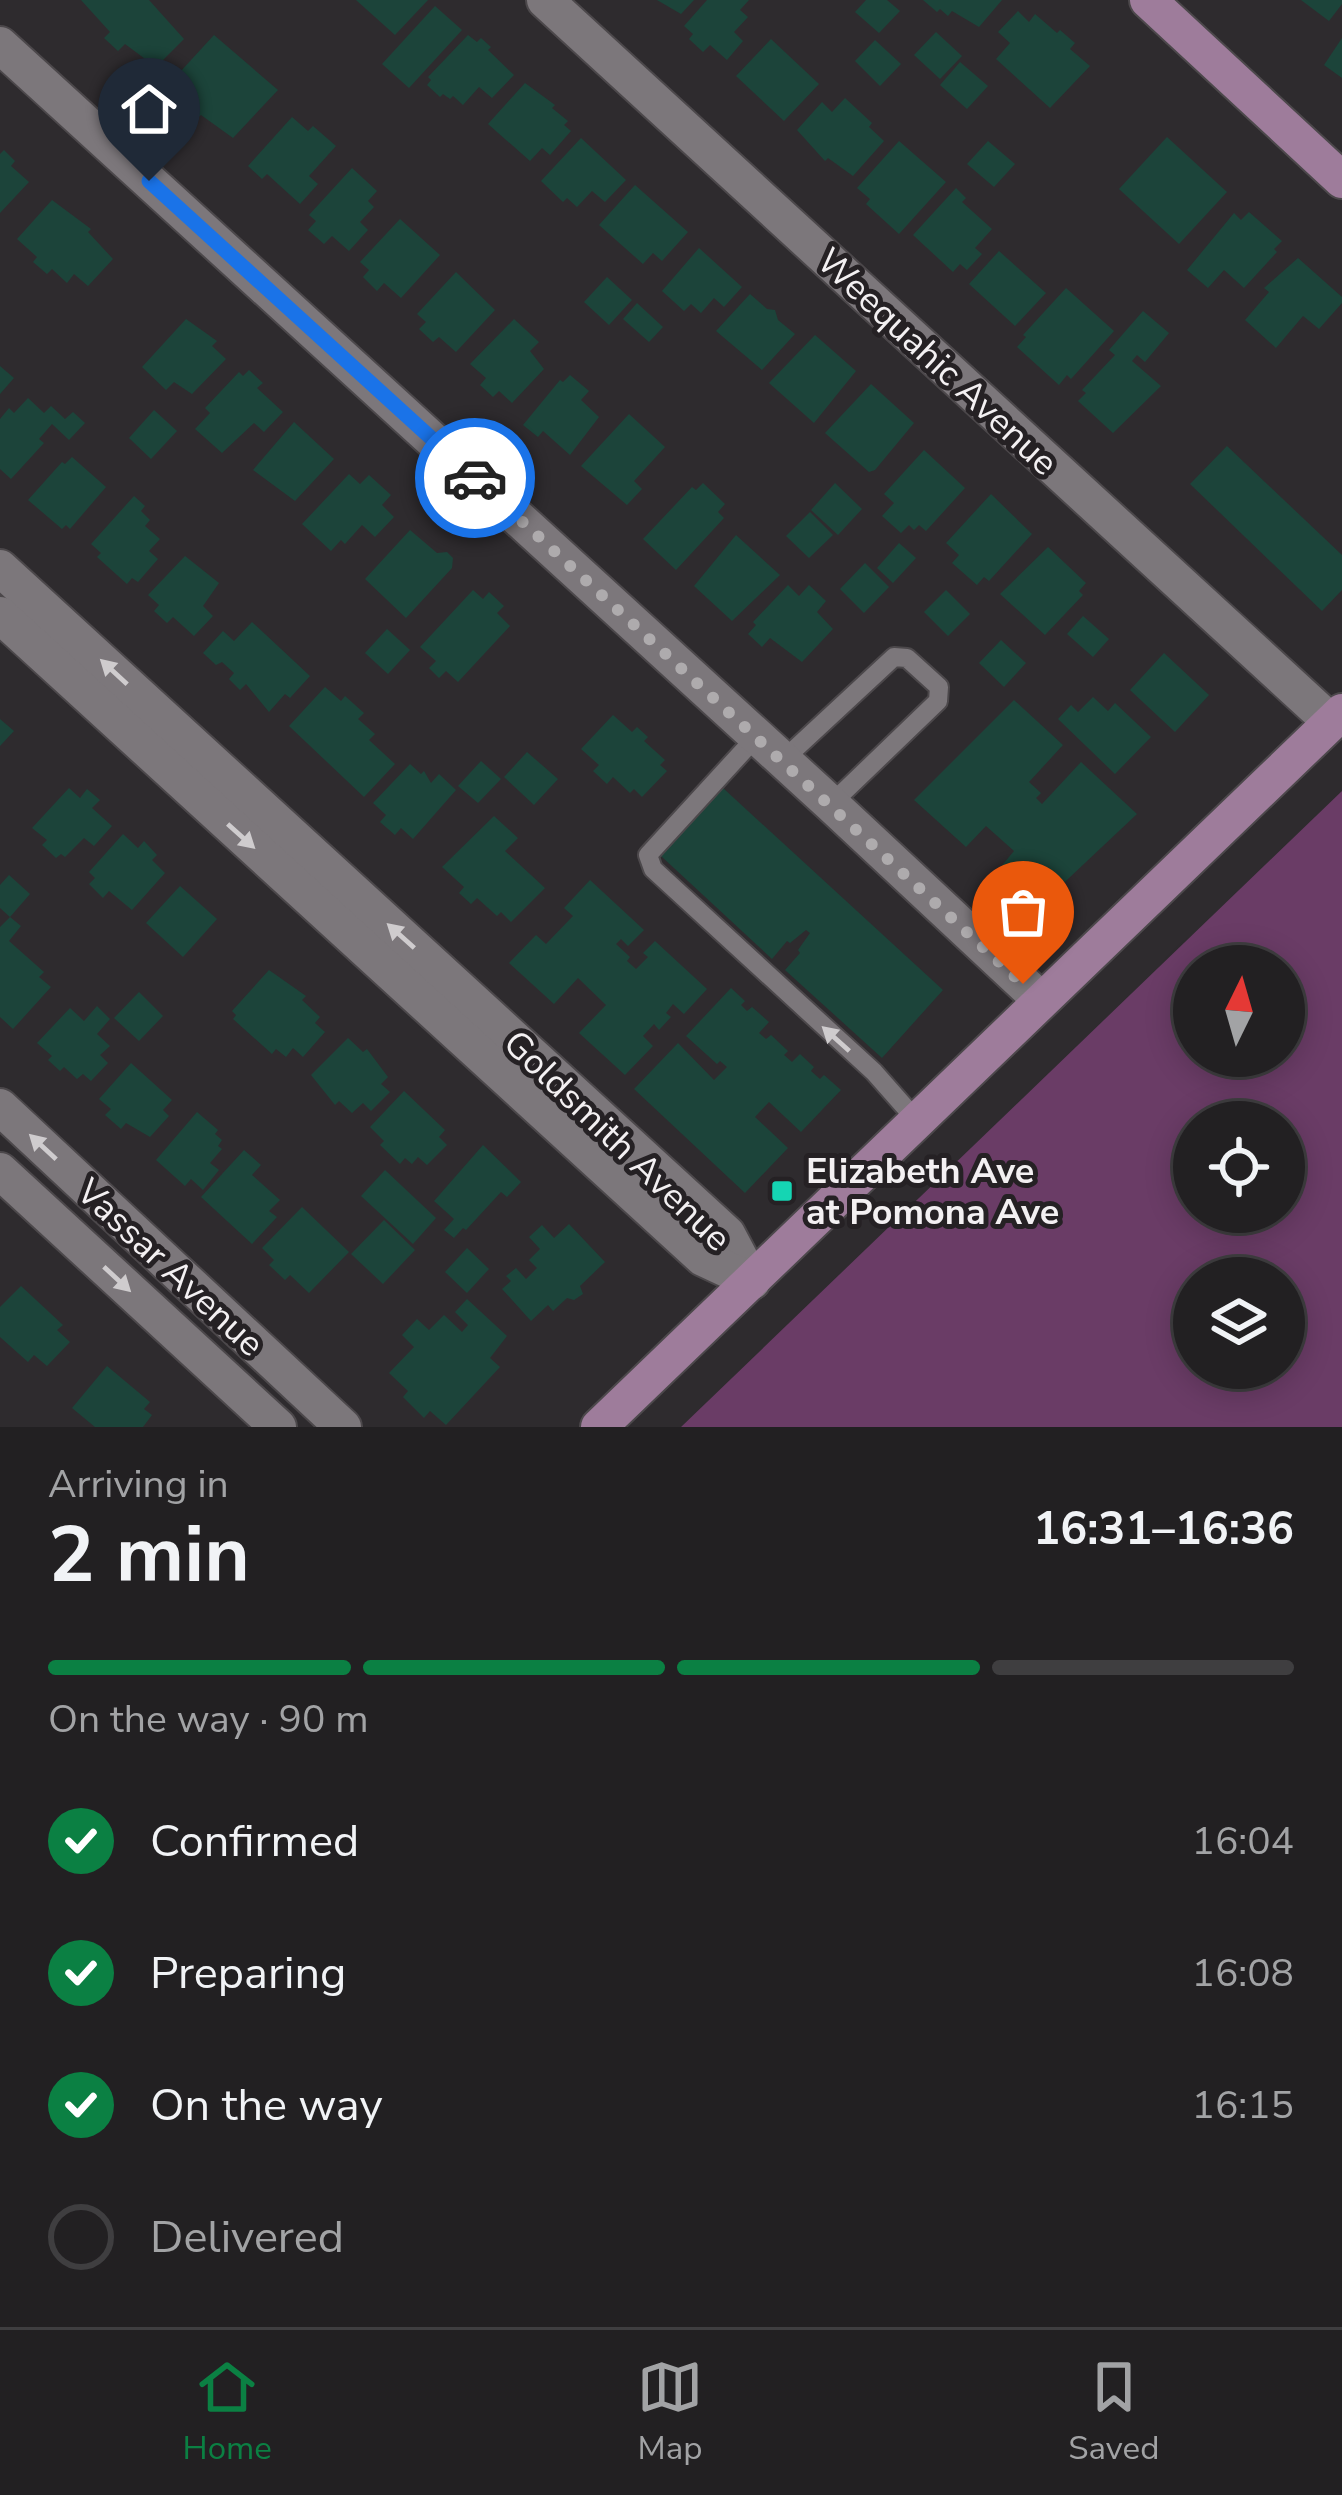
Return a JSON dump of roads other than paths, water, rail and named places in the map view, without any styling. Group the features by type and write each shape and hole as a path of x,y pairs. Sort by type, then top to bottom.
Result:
{"main road":[{"path":"1148,0 1342,179"},
{"path":"599,1427 1336,717"}],"street":[{"name":"Weequahic Avenue","path":"545,0 1336,717"},
{"path":"0,45 1041,1000"},
{"name":"Goldsmith Avenue","path":"0,568 209,784"},
{"name":"Goldsmith Avenue","path":"0,615 209,784 455,1008 728,1234 752,1281"},
{"name":"Vassar Avenue","path":"0,1106 343,1427"},
{"name":"Vassar Avenue","path":"0,1171 278,1427"}],"lane":[{"path":"832,804 938,701 939,687 907,658 894,657 770,748 648,855 653,869 874,1072 918,1122"}],"place":[{"name":"Elizabeth Ave at Pomona Ave","path":"782,1191"}]}
